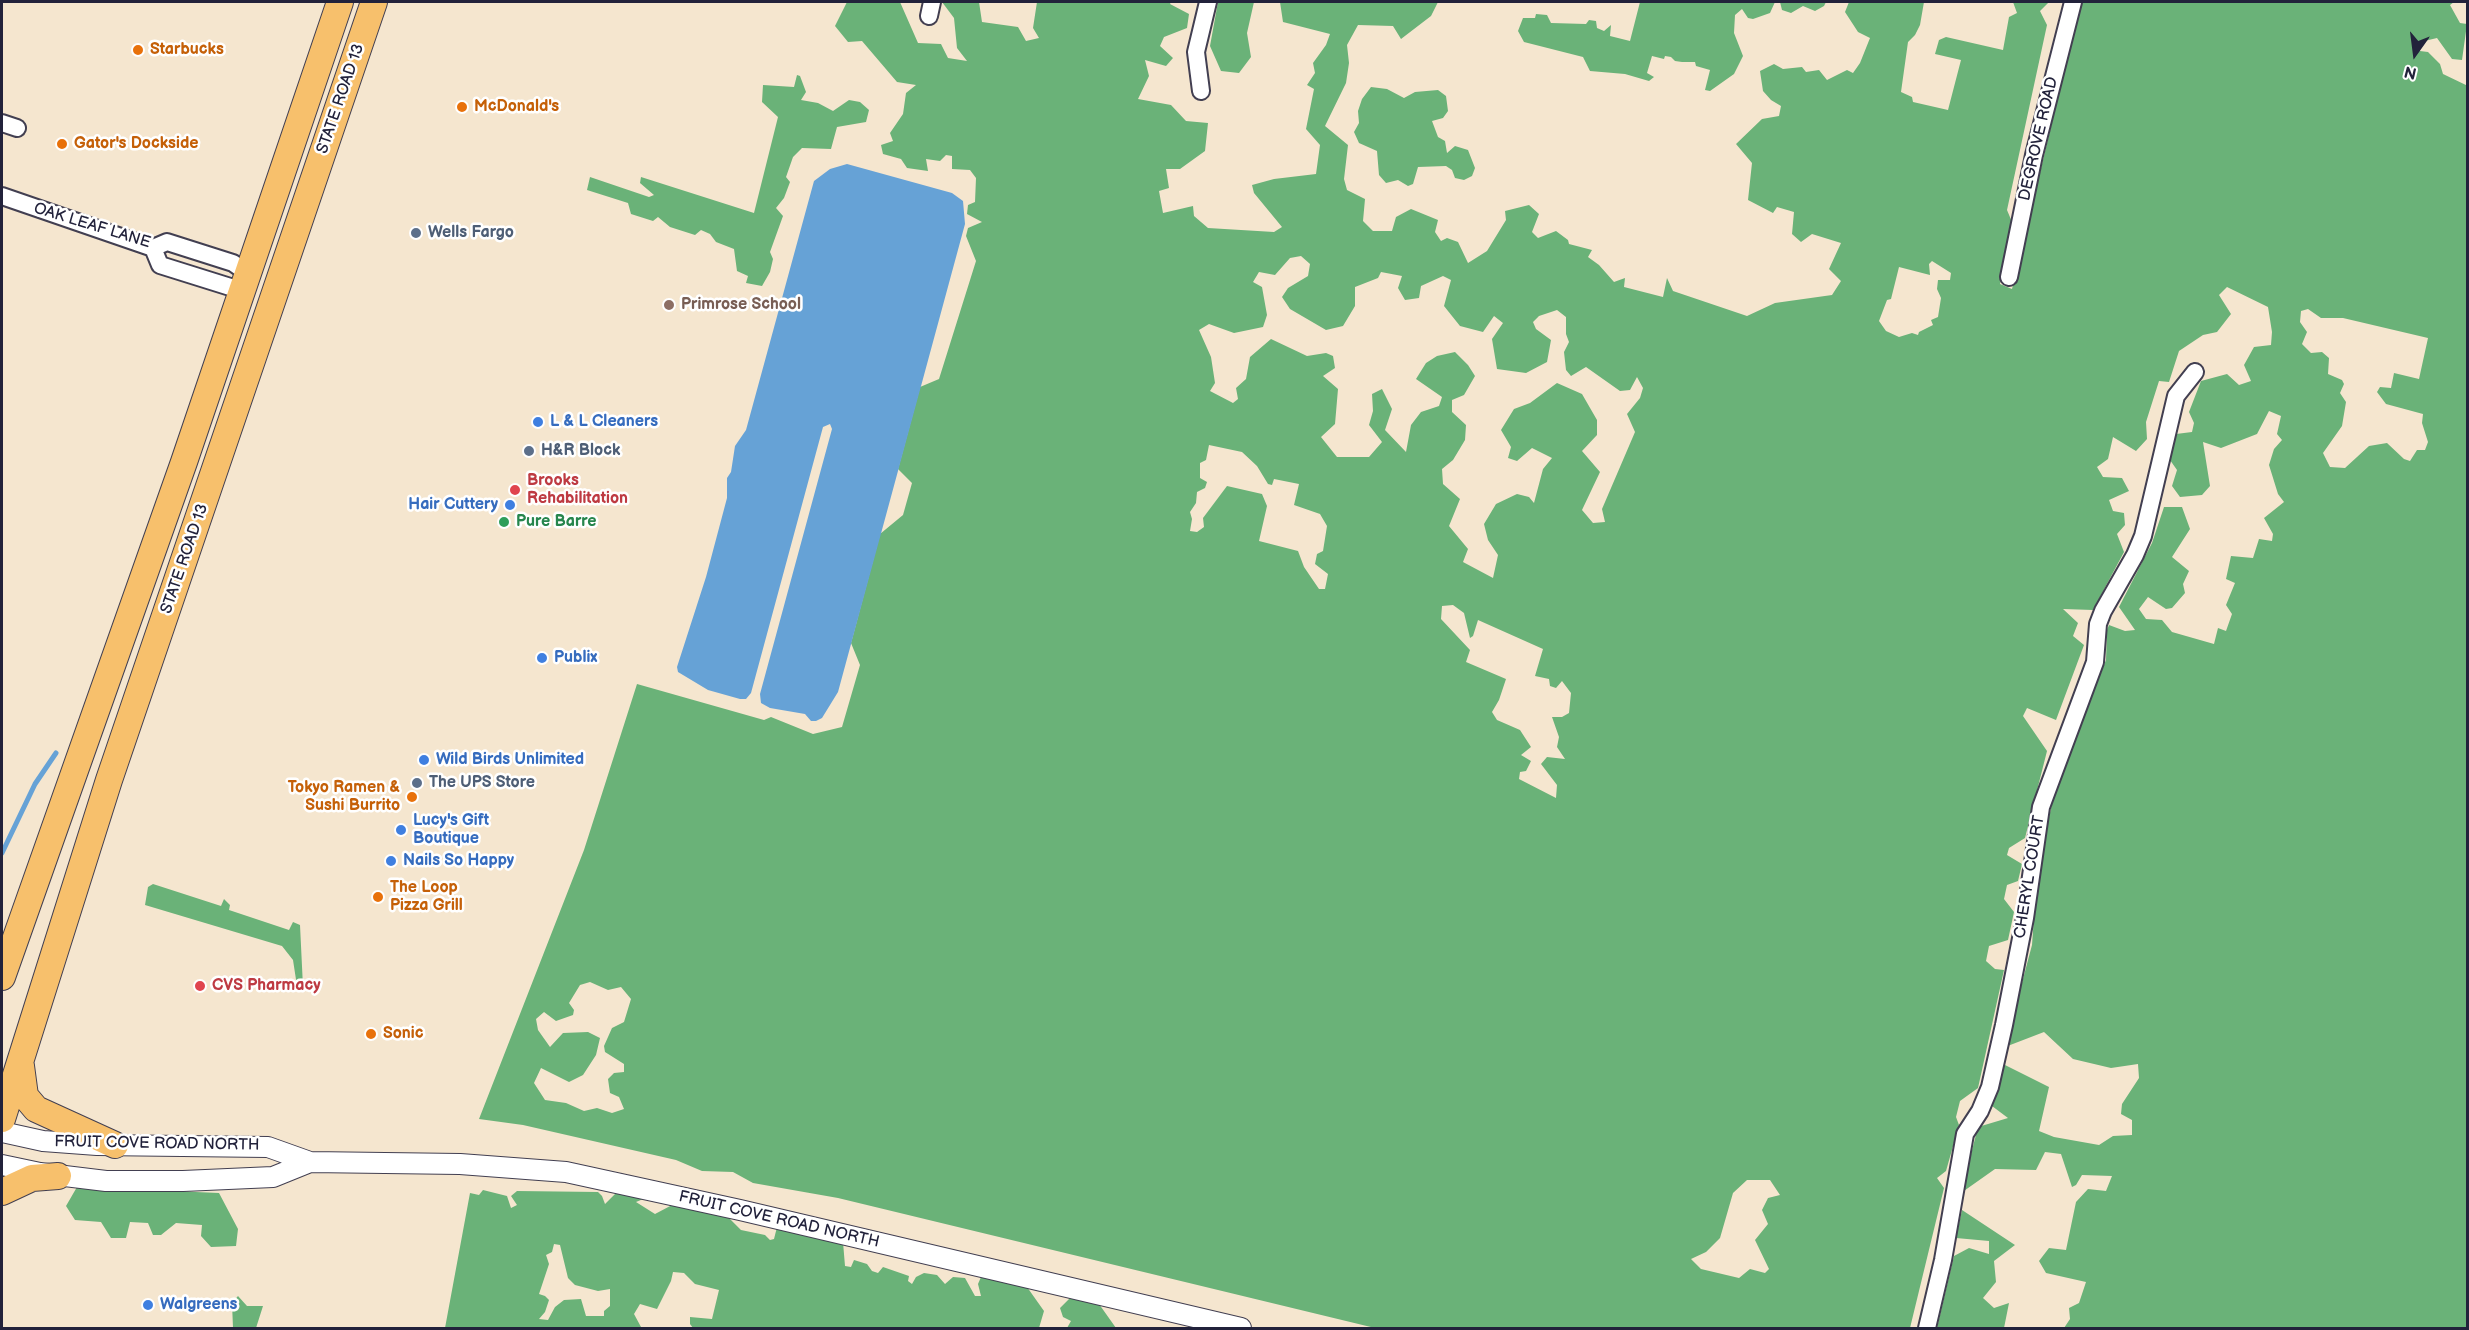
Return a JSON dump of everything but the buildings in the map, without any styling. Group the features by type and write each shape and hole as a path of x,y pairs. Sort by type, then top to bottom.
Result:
{"main road":[{"name":"STATE ROAD 13","path":"2,977 150,560 340,2"},
{"name":"STATE ROAD 13","path":"2,1119 109,780 374,2"},
{"path":"246,283 259,284 272,303"},
{"path":"150,560 154,594 166,617"},
{"path":"90,725 99,742 109,780"},
{"path":"21,1058 24,1090 36,1109 115,1145"},
{"path":"2,1192 32,1178 58,1176"}],"street":[{"path":"1201,92 1196,51 1208,2"},
{"name":"DEGROVE ROAD","path":"2009,277 2034,155 2073,2"},
{"name":"OAK LEAF LANE","path":"2,196 153,248 167,242 233,263 246,283"},
{"path":"153,248 160,265 246,283"},
{"name":"CHERYL COURT","path":"1927,1329 1944,1260 1965,1134 1980,1111 1990,1086 2004,1025 2025,918 2041,807 2095,662 2098,624 2103,610 2135,555 2143,536 2176,396 2195,372"},
{"name":"FRUIT COVE ROAD NORTH","path":"2,1132 43,1141 115,1145 268,1147 310,1162 460,1164 566,1172 740,1210 1241,1329"},
{"name":"FRUIT COVE ROAD NORTH","path":"2,1165 58,1176 106,1181 183,1181 273,1177 310,1162"}],"green space":[{"path":"847,2 900,2 918,43 941,44 948,58 967,61 957,48 954,18 942,2 979,2 982,22 1018,27 1026,41 1039,38 1033,28 1037,2 1171,2 1170,4 1189,14 1187,28 1164,37 1160,46 1173,58 1166,66 1145,60 1149,76 1138,99 1171,105 1186,121 1208,123 1205,151 1180,169 1166,169 1169,188 1159,191 1163,213 1193,206 1194,216 1208,228 1274,232 1282,227 1254,193 1252,185 1274,179 1316,174 1320,145 1306,129 1314,89 1307,85 1315,73 1313,63 1326,45 1330,34 1283,22 1280,2 1438,2 1431,16 1401,39 1393,26 1358,25 1347,45 1349,63 1346,83 1325,126 1348,145 1344,179 1347,190 1365,199 1363,221 1373,231 1392,231 1396,217 1411,209 1438,220 1435,232 1441,241 1447,238 1458,242 1468,263 1487,251 1506,220 1505,211 1529,205 1539,214 1532,232 1538,238 1556,231 1568,240 1569,244 1592,250 1588,257 1599,265 1614,282 1625,278 1624,287 1663,297 1667,278 1673,291 1747,316 1775,303 1832,295 1841,281 1829,269 1841,243 1812,234 1801,242 1792,234 1794,212 1777,207 1773,213 1748,200 1752,163 1736,144 1762,119 1779,116 1781,106 1763,91 1760,71 1774,64 1783,69 1802,67 1806,72 1819,70 1827,80 1847,70 1853,73 1860,63 1870,38 1858,32 1845,12 1849,2 1924,2 1920,25 1908,42 1901,92 1912,97 1913,102 1948,110 1961,60 1935,54 1939,40 1946,37 2003,50 2009,17 2017,13 2013,2 2049,2 2040,11 2047,25 2007,210 2012,222 2000,284 2012,289 2081,2 2454,2 2450,5 2460,23 2467,24 2462,60 2452,59 2437,38 2416,43 2420,51 2428,52 2440,64 2443,74 2468,86 2467,1328 2064,1328 2070,1319 2069,1308 2079,1303 2086,1282 2046,1273 2039,1261 2049,1248 2066,1250 2076,1202 2088,1189 2106,1191 2112,1176 2082,1175 2072,1187 2061,1154 2045,1152 2036,1170 1995,1169 1961,1193 1978,1127 2008,1118 1992,1106 2003,1064 2049,1087 2039,1131 2054,1137 2099,1145 2113,1136 2132,1135 2132,1120 2121,1114 2122,1104 2139,1078 2138,1064 2111,1068 2073,1059 2044,1032 2005,1047 2032,945 2037,875 2055,789 2106,660 2109,625 2125,631 2135,630 2119,607 2152,543 2164,507 2182,507 2190,529 2172,557 2189,571 2183,584 2185,593 2172,608 2166,609 2148,597 2139,609 2146,619 2162,620 2172,632 2214,644 2218,628 2226,631 2232,614 2226,605 2235,583 2226,579 2231,556 2253,558 2259,539 2272,541 2273,534 2264,518 2284,502 2278,494 2269,465 2274,449 2282,440 2277,434 2281,416 2269,411 2257,434 2221,448 2203,442 2210,486 2202,495 2180,497 2172,486 2177,470 2170,460 2176,434 2192,432 2194,423 2189,412 2201,381 2227,374 2239,385 2251,381 2244,365 2254,347 2271,345 2272,332 2268,307 2227,287 2219,295 2231,314 2217,332 2203,335 2179,351 2169,382 2159,381 2146,422 2147,439 2136,451 2113,437 2108,459 2097,467 2103,477 2122,478 2129,491 2109,500 2113,511 2124,513 2125,525 2117,534 2124,552 2093,610 2063,609 2078,623 2073,636 2084,645 2056,720 2027,708 2023,716 2047,751 2025,838 2009,848 2007,855 2022,864 2018,881 2007,885 2004,899 2014,912 2008,940 1989,946 1986,961 1995,969 2004,970 1978,1088 1960,1101 1956,1117 1959,1125 1946,1171 1937,1178 1944,1188 1910,1328 1375,1328 838,1198 753,1183 733,1172 702,1171 676,1160 523,1125 479,1119 584,850 637,684 764,720 771,717 813,734 842,727 860,665 851,643 880,534 903,515 912,483 898,469 920,387 939,379 976,261 966,236 968,228 982,222 967,214 968,205 975,202 976,178 970,170 952,169 952,156 946,155 940,161 926,159 928,171 907,168 901,159 883,154 881,145 893,141 890,133 903,114 906,93 916,85 897,82 862,41 848,42 835,26","holes":["1301,256 1310,264 1308,276 1288,288 1282,297 1290,309 1326,330 1343,326 1355,306 1355,287 1378,278 1381,272 1402,276 1398,288 1405,300 1419,298 1421,286 1443,276 1451,280 1444,306 1460,326 1483,332 1494,316 1503,323 1492,339 1497,369 1526,373 1547,362 1551,340 1536,329 1533,322 1539,316 1557,310 1566,317 1566,334 1569,342 1564,352 1566,370 1571,376 1586,367 1620,391 1630,390 1637,377 1643,388 1640,398 1627,414 1635,432 1602,509 1605,522 1593,523 1582,510 1600,472 1582,451 1597,435 1597,420 1582,394 1557,383 1530,403 1514,409 1501,430 1511,447 1508,458 1517,461 1532,448 1552,458 1543,469 1534,503 1529,497 1517,494 1496,504 1484,524 1488,540 1498,555 1493,578 1463,562 1468,549 1449,526 1460,499 1443,484 1442,469 1453,460 1465,440 1466,425 1452,412 1452,400 1464,395 1475,376 1455,352 1437,356 1426,363 1416,379 1442,397 1439,406 1421,412 1411,425 1406,452 1385,430 1392,409 1382,389 1372,394 1373,411 1369,425 1382,442 1369,457 1337,457 1321,437 1335,424 1338,389 1323,376 1335,368 1333,356 1326,353 1307,356 1271,339 1250,357 1246,379 1236,388 1238,399 1233,403 1210,391 1215,383 1211,357 1199,330 1209,324 1234,333 1263,327 1267,315 1262,287 1253,282 1259,272 1275,275 1290,258","1932,261 1951,273 1950,280 1938,280 1937,289 1941,298 1938,317 1931,320 1933,325 1919,332 1918,335 1912,333 1899,337 1886,331 1879,321 1887,300 1891,299 1899,267 1930,275 1929,264","2308,309 2321,318 2343,318 2428,338 2419,379 2394,373 2391,388 2380,387 2377,392 2386,404 2423,414 2422,423 2428,442 2425,450 2417,450 2410,461 2404,459 2387,443 2369,446 2345,468 2330,467 2323,453 2342,426 2346,402 2340,393 2344,384 2342,380 2328,374 2329,358 2322,352 2311,353 2302,344 2307,332 2300,322 2301,311","1209,445 1242,452 1257,466 1268,484 1272,485 1274,479 1299,484 1294,505 1320,514 1327,526 1323,551 1317,554 1315,564 1328,574 1325,589 1319,589 1304,567 1298,551 1259,541 1267,506 1262,494 1227,486 1203,518 1204,527 1197,532 1190,531 1192,519 1190,512 1196,503 1197,492 1205,488 1207,482 1200,478 1200,463 1206,460","1453,605 1464,613 1470,638 1473,636 1478,620 1543,649 1535,676 1549,679 1550,686 1556,688 1562,681 1571,693 1569,713 1562,717 1552,717 1559,737 1557,747 1565,759 1547,757 1541,764 1557,785 1556,798 1519,779 1520,772 1526,771 1531,761 1521,755 1531,747 1520,730 1497,720 1492,712 1506,679 1466,662 1470,650 1441,619 1442,606","590,982 608,990 621,987 631,999 624,1022 612,1028 604,1046 605,1052 624,1064 624,1072 614,1073 608,1079 610,1093 619,1097 624,1109 612,1113 597,1108 584,1111 566,1103 545,1100 534,1083 541,1068 569,1082 583,1075 596,1055 600,1038 588,1032 563,1033 550,1047 538,1030 536,1019 544,1012 556,1021 573,1015 574,1010 569,1003 580,985","1747,1180 1770,1180 1780,1195 1768,1198 1762,1210 1768,1224 1755,1240 1769,1269 1765,1273 1750,1269 1739,1278 1701,1269 1691,1259 1706,1252 1720,1238 1733,1193"]},
{"path":"1218,2 1254,2 1247,33 1251,57 1239,73 1221,71 1210,46"},
{"path":"1640,2 1775,2 1770,13 1753,19 1748,18 1742,9 1735,15 1734,33 1743,56 1734,74 1710,91 1705,90 1710,70 1696,66 1695,62 1652,56 1647,73 1654,77 1649,81 1625,74 1590,71 1583,57 1524,42 1518,31 1523,18 1535,18 1536,14 1547,15 1551,23 1586,24 1589,20 1596,21 1597,28 1604,31 1611,25 1610,36 1630,41"},
{"path":"1780,2 1826,2 1824,6 1815,11 1803,6 1791,13 1782,10"},
{"path":"797,75 800,76 806,92 801,100 818,103 833,111 849,100 860,102 869,110 866,122 837,127 831,149 802,148 793,157 786,177 790,182 784,198 776,208 783,216 770,252 773,259 770,272 762,286 746,283 748,276 737,271 734,249 716,242 710,234 701,230 695,235 670,227 658,217 653,221 631,214 628,203 587,190 590,177 649,197 654,195 640,183 641,177 754,213 778,117 762,102 763,85 794,87"},
{"path":"1371,87 1387,89 1404,98 1415,92 1438,90 1446,96 1448,111 1443,118 1432,121 1438,137 1445,141 1447,153 1455,146 1468,150 1475,168 1472,176 1464,180 1455,178 1452,170 1446,166 1418,167 1413,184 1408,186 1398,180 1386,183 1379,175 1377,151 1359,143 1354,132 1359,123 1358,111 1362,99"},
{"path":"153,884 221,906 224,899 230,905 229,910 289,930 293,922 300,925 303,987 297,986 293,960 282,946 145,905 148,887"},
{"path":"77,1187 219,1193 238,1229 236,1246 211,1247 201,1236 202,1225 176,1223 161,1235 153,1235 148,1223 130,1222 126,1238 111,1238 101,1222 75,1220 66,1206"},
{"path":"483,1190 507,1196 511,1208 517,1205 511,1196 517,1191 598,1192 605,1204 616,1193 648,1197 636,1202 655,1214 674,1204 727,1216 741,1230 765,1235 770,1240 774,1239 777,1227 843,1242 845,1266 851,1267 854,1260 867,1264 872,1271 878,1273 883,1267 909,1276 908,1281 912,1284 916,1277 924,1273 937,1275 945,1284 953,1277 965,1278 975,1296 981,1296 978,1284 981,1277 1027,1287 1044,1311 1039,1328 693,1328 690,1324 690,1317 712,1319 719,1290 695,1284 684,1273 673,1272 657,1309 640,1304 634,1314 641,1327 646,1328 445,1328 470,1193 479,1195","holes":["554,1244 560,1245 568,1278 575,1285 598,1291 610,1289 610,1306 604,1311 604,1316 586,1316 581,1299 564,1300 555,1307 548,1320 539,1319 545,1312 549,1300 539,1294 549,1264 546,1255 552,1252"]},
{"path":"1962,1210 2015,1245 1994,1261 1996,1282 1983,1298 1994,1308 2009,1303 2004,1328 1937,1328 1954,1256 1969,1248 1989,1254 1989,1241 1956,1238"},
{"path":"238,1296 247,1306 263,1306 256,1328 233,1328 232,1303"},
{"path":"1071,1297 1099,1304 1116,1328 1067,1328 1071,1321 1063,1317 1060,1308"}],"water":[{"path":"847,164 952,193 963,201 965,224 838,692 822,718 811,721 805,714 770,708 761,703 760,694 832,429 830,424 823,427 751,693 746,699 740,699 708,690 678,672 677,667 706,577 727,498 727,478 731,472 735,446 746,430 814,181 830,169"}],"waterway":[{"path":"2,853 35,784 56,753"}],"place":[{"name":"Starbucks","path":"138,50"},
{"name":"McDonald's","path":"462,107"},
{"name":"Gator's Dockside","path":"62,144"},
{"name":"Wells Fargo","path":"416,233"},
{"name":"Primrose School","path":"669,305"},
{"name":"L & L Cleaners","path":"538,422"},
{"name":"H&R Block","path":"529,451"},
{"name":"Brooks Rehabilitation","path":"515,490"},
{"name":"Hair Cuttery","path":"510,505"},
{"name":"Pure Barre","path":"504,522"},
{"name":"Publix","path":"542,658"},
{"name":"Wild Birds Unlimited","path":"424,760"},
{"name":"The UPS Store","path":"417,783"},
{"name":"Tokyo Ramen & Sushi Burrito","path":"412,797"},
{"name":"Lucy's Gift Boutique","path":"401,830"},
{"name":"Nails So Happy","path":"391,861"},
{"name":"The Loop Pizza Grill","path":"378,897"},
{"name":"CVS Pharmacy","path":"200,986"},
{"name":"Sonic","path":"371,1034"},
{"name":"Walgreens","path":"148,1305"}]}
